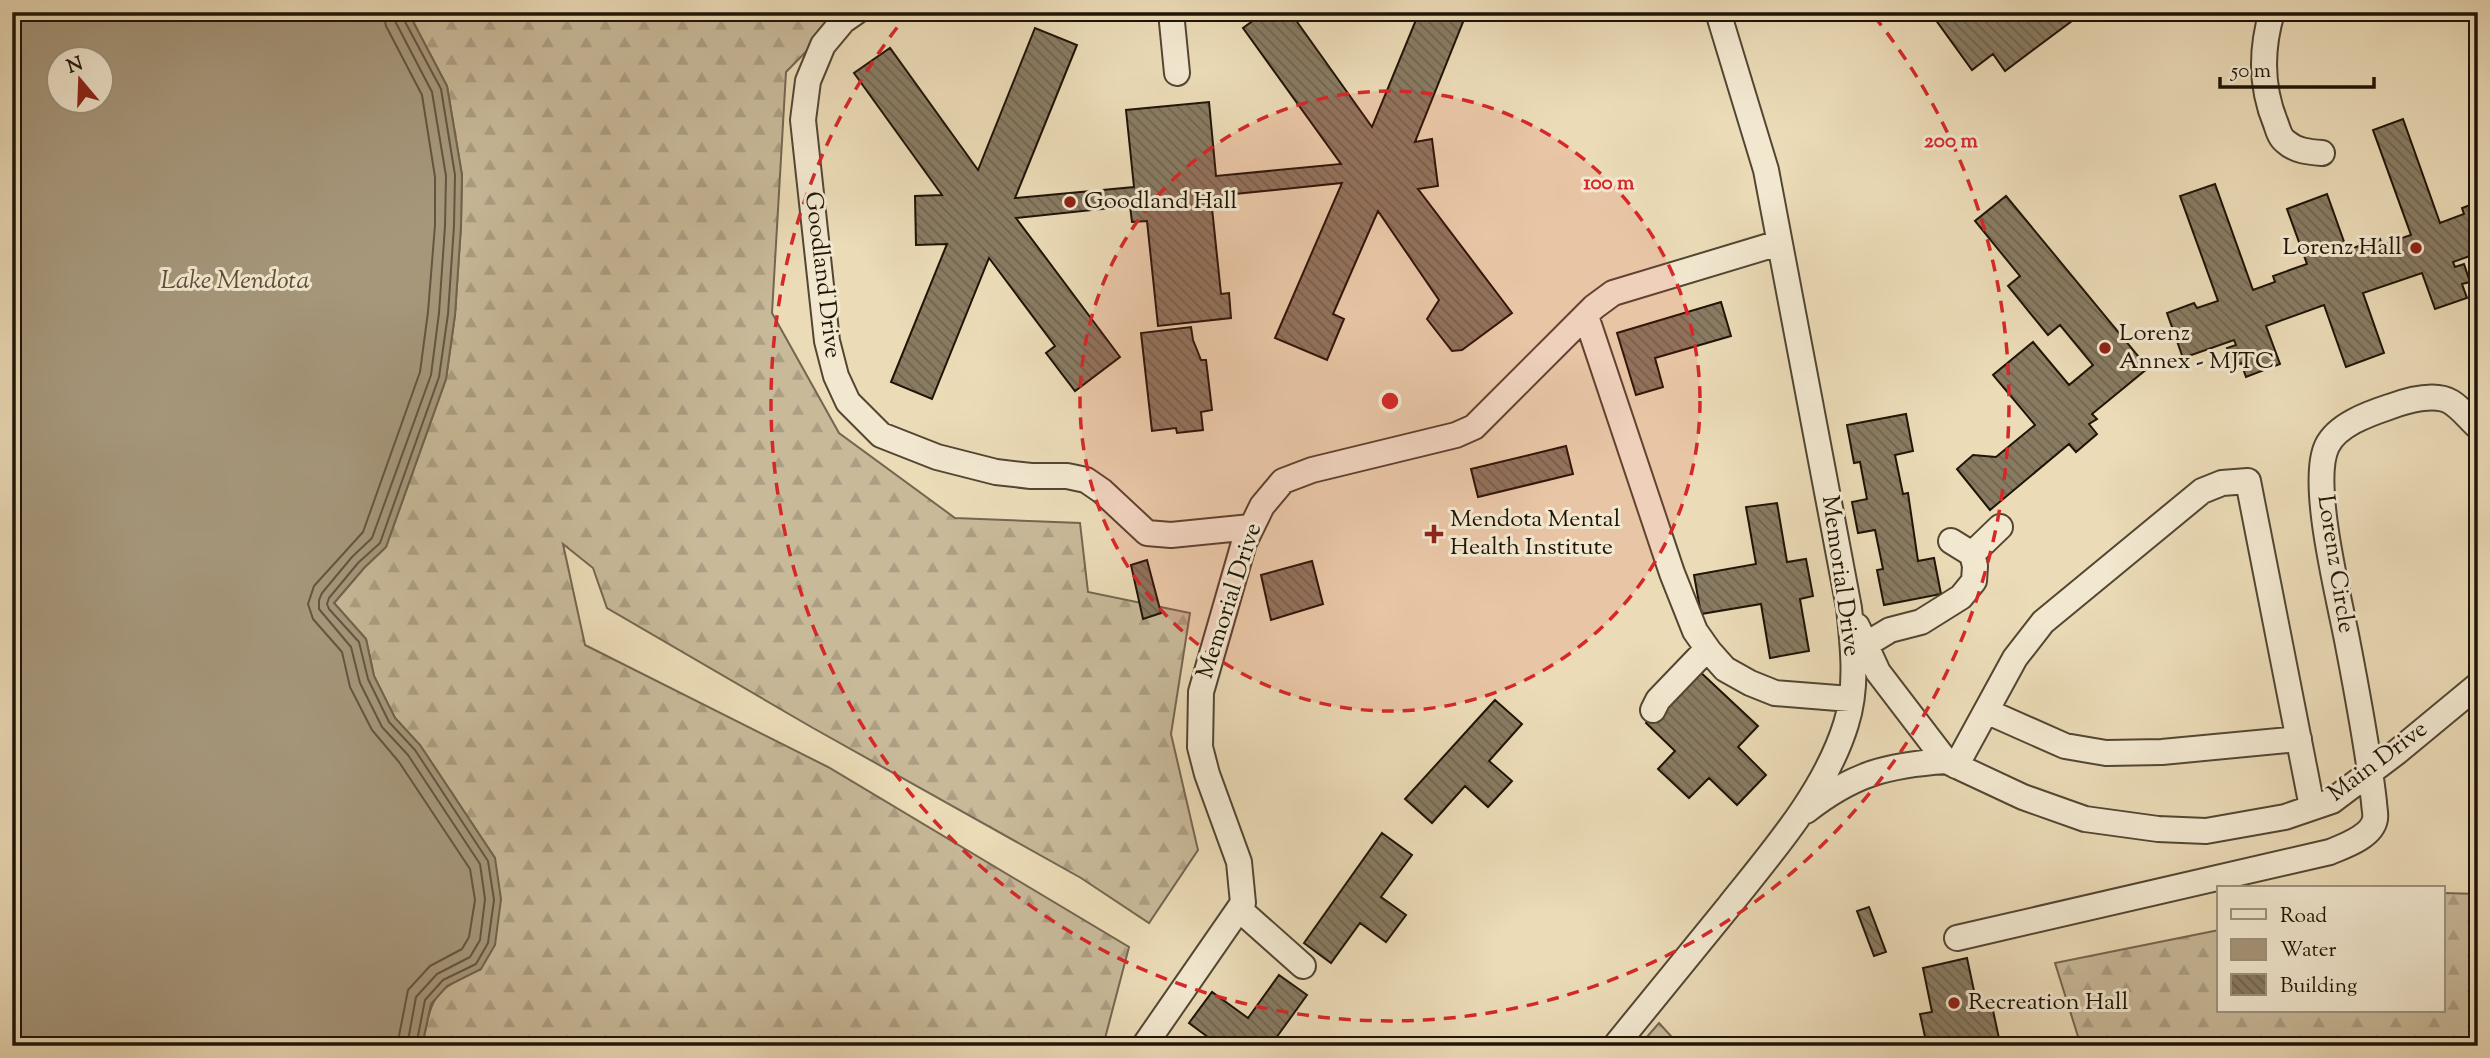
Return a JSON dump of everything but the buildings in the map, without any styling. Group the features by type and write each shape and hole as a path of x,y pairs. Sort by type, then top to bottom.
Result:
{"lane":[{"name":"Goodland Drive","path":"856,12 844,21 823,45 808,81 803,120 827,341 836,376 848,402 881,435 937,457 996,472 1031,476 1067,475 1086,480 1102,491 1147,533 1171,535 1251,527"},
{"path":"1171,12 1177,73"},
{"name":"Memorial Drive","path":"1615,1046 1786,836 1821,779 1838,744 1847,723 1850,699 1853,660 1849,608 1766,170 1718,12"},
{"path":"2272,12 2263,60 2266,93 2274,120 2284,141 2297,149 2322,153"},
{"name":"Memorial Drive","path":"1240,910 1243,894 1239,862 1207,774 1200,747 1199,714 1201,692 1244,543 1262,506 1283,481 1312,470 1456,435 1474,426 1594,307 1613,293 1779,243"},
{"path":"1586,316 1672,573 1695,631 1707,649 1726,669 1775,693 1850,699"},
{"name":"Lorenz Circle","path":"1957,939 2330,852 2368,832 2375,821 2371,772 2322,504 2322,459 2328,443 2361,418 2392,405 2417,399 2442,398 2451,402 2478,427"},
{"path":"1951,764 1986,711 2015,658 2043,622 2202,491 2222,483 2248,481 2312,807"},
{"path":"1865,645 1890,630 1921,622 1961,597 1974,581 1975,566 1961,547 2000,527"},
{"name":"Main Drive","path":"1849,608 1878,672 1951,764"},
{"path":"1653,710 1658,700 1707,649"},
{"name":"Main Drive","path":"1795,821 1828,794 1865,775 1907,764 1951,764 2023,797 2085,819 2118,825 2206,831 2285,817 2332,801 2478,685"},
{"path":"1986,711 2065,746 2106,753 2162,752 2299,739"},
{"path":"1144,1046 1240,910 1303,966"}],"green space":[{"path":"408,12 845,12 786,72 772,313 839,433 955,518 1080,523 1088,592 1190,613 1171,734 1198,850 1149,923 1081,878 813,728 607,608 593,568 563,544 585,645 828,767 1129,947 1103,1046 422,1046 429,1015 437,996 453,983 481,969 495,858 420,745 395,718 374,676 366,639 334,603 386,547 446,379 455,315 462,175 447,86"},
{"path":"2444,893 2478,894 2478,1046 2081,1046 2055,963 2217,930 2217,1012 2444,1012"},
{"path":"1659,1023 1680,1046 1639,1046"}],"water":[{"name":"Lake Mendota","path":"12,12 408,12 447,86 462,175 455,315 446,379 386,547 334,603 366,639 374,676 395,718 420,745 495,858 501,899 495,945 481,969 447,986 431,1004 422,1046 12,1046"}],"place":[{"name":"Goodland Hall","path":"1070,202"},
{"name":"Lorenz Hall","path":"2416,248"},
{"name":"Lorenz Annex - MJTC","path":"2105,348"},
{"name":"Mendota Mental Health Institute","path":"1434,534"},
{"name":"Recreation Hall","path":"1954,1003"}]}
